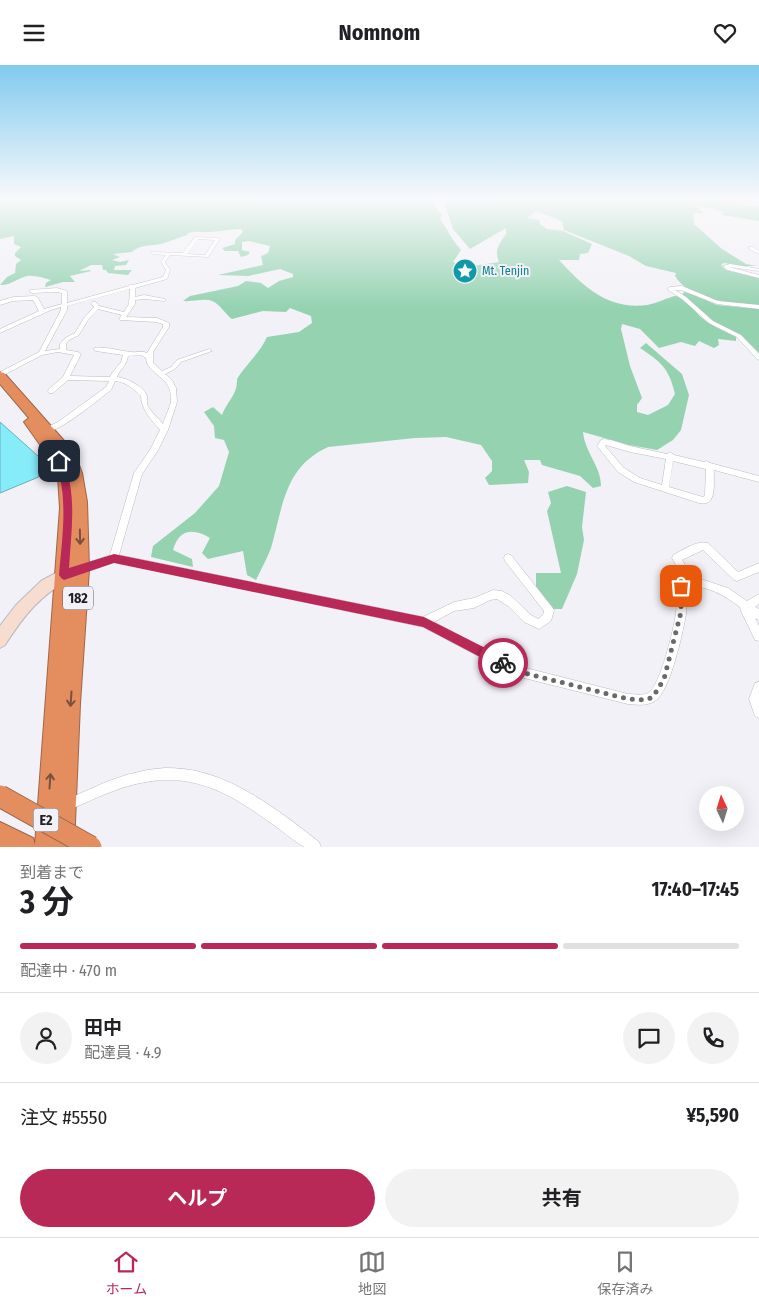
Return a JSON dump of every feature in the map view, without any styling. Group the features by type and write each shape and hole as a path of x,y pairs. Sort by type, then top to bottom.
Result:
{"highway":[{"name":"182","path":"0,375 69,456 76,473 80,502 72,572 56,810 47,847"},
{"name":"182","path":"0,388 49,446 59,461 66,477 72,572"},
{"name":"E2","path":"0,796 31,811 90,847"},
{"name":"182","path":"56,810 62,847"},
{"name":"E2","path":"0,833 24,847"}],"street":[{"path":"153,253 184,255 206,256 218,239 197,238 184,255"},
{"path":"751,249 759,253"},
{"path":"0,331 42,311 165,278 168,270 163,262 169,254"},
{"path":"759,270 730,265 725,266 759,277"},
{"path":"114,558 138,473 153,452 164,430 172,409 174,394 170,382 150,365 149,357 166,323 157,320 122,319 133,299 133,289 131,286"},
{"path":"759,307 717,302 682,288 670,289 684,298 711,322 739,336 759,358"},
{"path":"32,291 56,290 65,292 62,315 41,353"},
{"path":"90,297 97,307 124,314"},
{"path":"133,299 144,297 163,300"},
{"path":"0,303 13,299 36,298 42,311"},
{"path":"60,351 64,348 63,344 67,339 77,334 86,319 97,307"},
{"path":"96,349 110,349 132,356 142,353 149,357"},
{"path":"0,375 41,353 60,351 78,354 66,377 51,391"},
{"path":"161,374 173,368 179,361 209,351"},
{"path":"48,430 60,425 109,388 114,374 124,363 124,355 126,353"},
{"path":"66,377 123,380 137,388 144,396 144,404 160,428 164,430"},
{"path":"706,464 710,468 709,496 705,501 637,480 621,470 601,446 604,442 609,442 630,450 670,455 706,464 759,479"},
{"path":"665,489 670,455"},
{"path":"690,581 676,558 701,546 705,546 737,577 759,567"},
{"path":"0,639 28,601 48,583 72,572 114,558 424,622 516,671 628,699 645,700 657,693 664,679 681,612 681,586 684,582 690,581 725,591 759,615"},
{"path":"424,622 458,605 472,604 485,596 496,595 502,596 514,605 528,620 539,624 548,617 549,610 508,558"},
{"path":"746,605 759,599"},
{"path":"746,605 744,608 759,636"},
{"path":"759,687 754,699 759,712"},
{"path":"56,810 122,782 146,776 171,774 201,777 242,794 314,847"}],"green space":[{"path":"14,236 183,236 163,243 140,247 132,252 113,254 120,257 112,260 120,262 129,260 126,265 115,266 114,270 132,270 128,275 108,273 106,270 103,270 102,265 91,265 79,271 91,271 70,276 75,282 63,282 45,287 46,283 51,280 30,276 0,285 7,277 15,273 16,264 21,260 15,256 15,253 21,247 14,244"},
{"path":"239,236 451,236 461,250 453,262 466,267 499,262 497,251 504,236 575,236 592,244 588,253 580,254 579,260 559,260 598,295 620,304 633,306 647,305 670,297 680,297 706,321 736,337 736,341 718,339 719,345 714,348 699,341 695,346 681,342 659,348 640,329 622,324 621,329 630,366 642,398 637,405 637,412 648,415 668,405 675,394 667,372 653,357 640,348 646,343 682,374 689,395 681,430 673,440 657,450 629,445 583,432 584,440 598,472 601,486 593,488 580,476 542,465 540,460 524,460 529,472 528,483 489,485 485,478 492,471 492,461 481,445 446,437 415,438 328,447 313,455 302,465 294,477 287,490 271,548 256,580 247,575 243,551 208,559 202,553 210,538 198,533 187,532 183,534 173,550 192,559 193,567 151,557 153,546 195,513 219,486 229,452 224,440 215,438 214,426 204,412 213,407 222,415 236,389 237,379 261,348 267,337 299,332 312,323 311,316 290,308 286,312 263,311 232,319 212,301 183,301 190,296 238,286 246,281 261,283 268,288 279,281 293,277 293,274 280,269 248,276 218,275 263,265 261,256 268,253 270,246 249,241 242,242 242,250 250,252 248,255 241,257 238,251 225,251 222,248 235,244 235,240"},
{"path":"459,236 491,236 470,249"},
{"path":"580,236 708,236 722,249 746,264 757,266 724,263 721,265 726,270 759,278 759,306 702,296 682,285 675,276 676,273 646,266 629,256"},
{"path":"685,291 717,305 759,309 759,353 742,336 709,319 682,295"},
{"path":"567,486 586,492 582,527 584,540 577,574 562,609 551,609 536,587 536,573 561,573 547,511 551,503 548,492"}],"water":[{"path":"0,422 38,456 49,459 53,471 0,493"}],"way so far":[{"path":"503,663 516,671 628,699 645,700 653,697 664,679 681,612 681,586"}],"place":[{"name":"Mt. Tenjin","path":"465,271"}],"route":[{"path":"59,461 66,477 68,508 64,575 114,558 424,622 503,663"}]}
